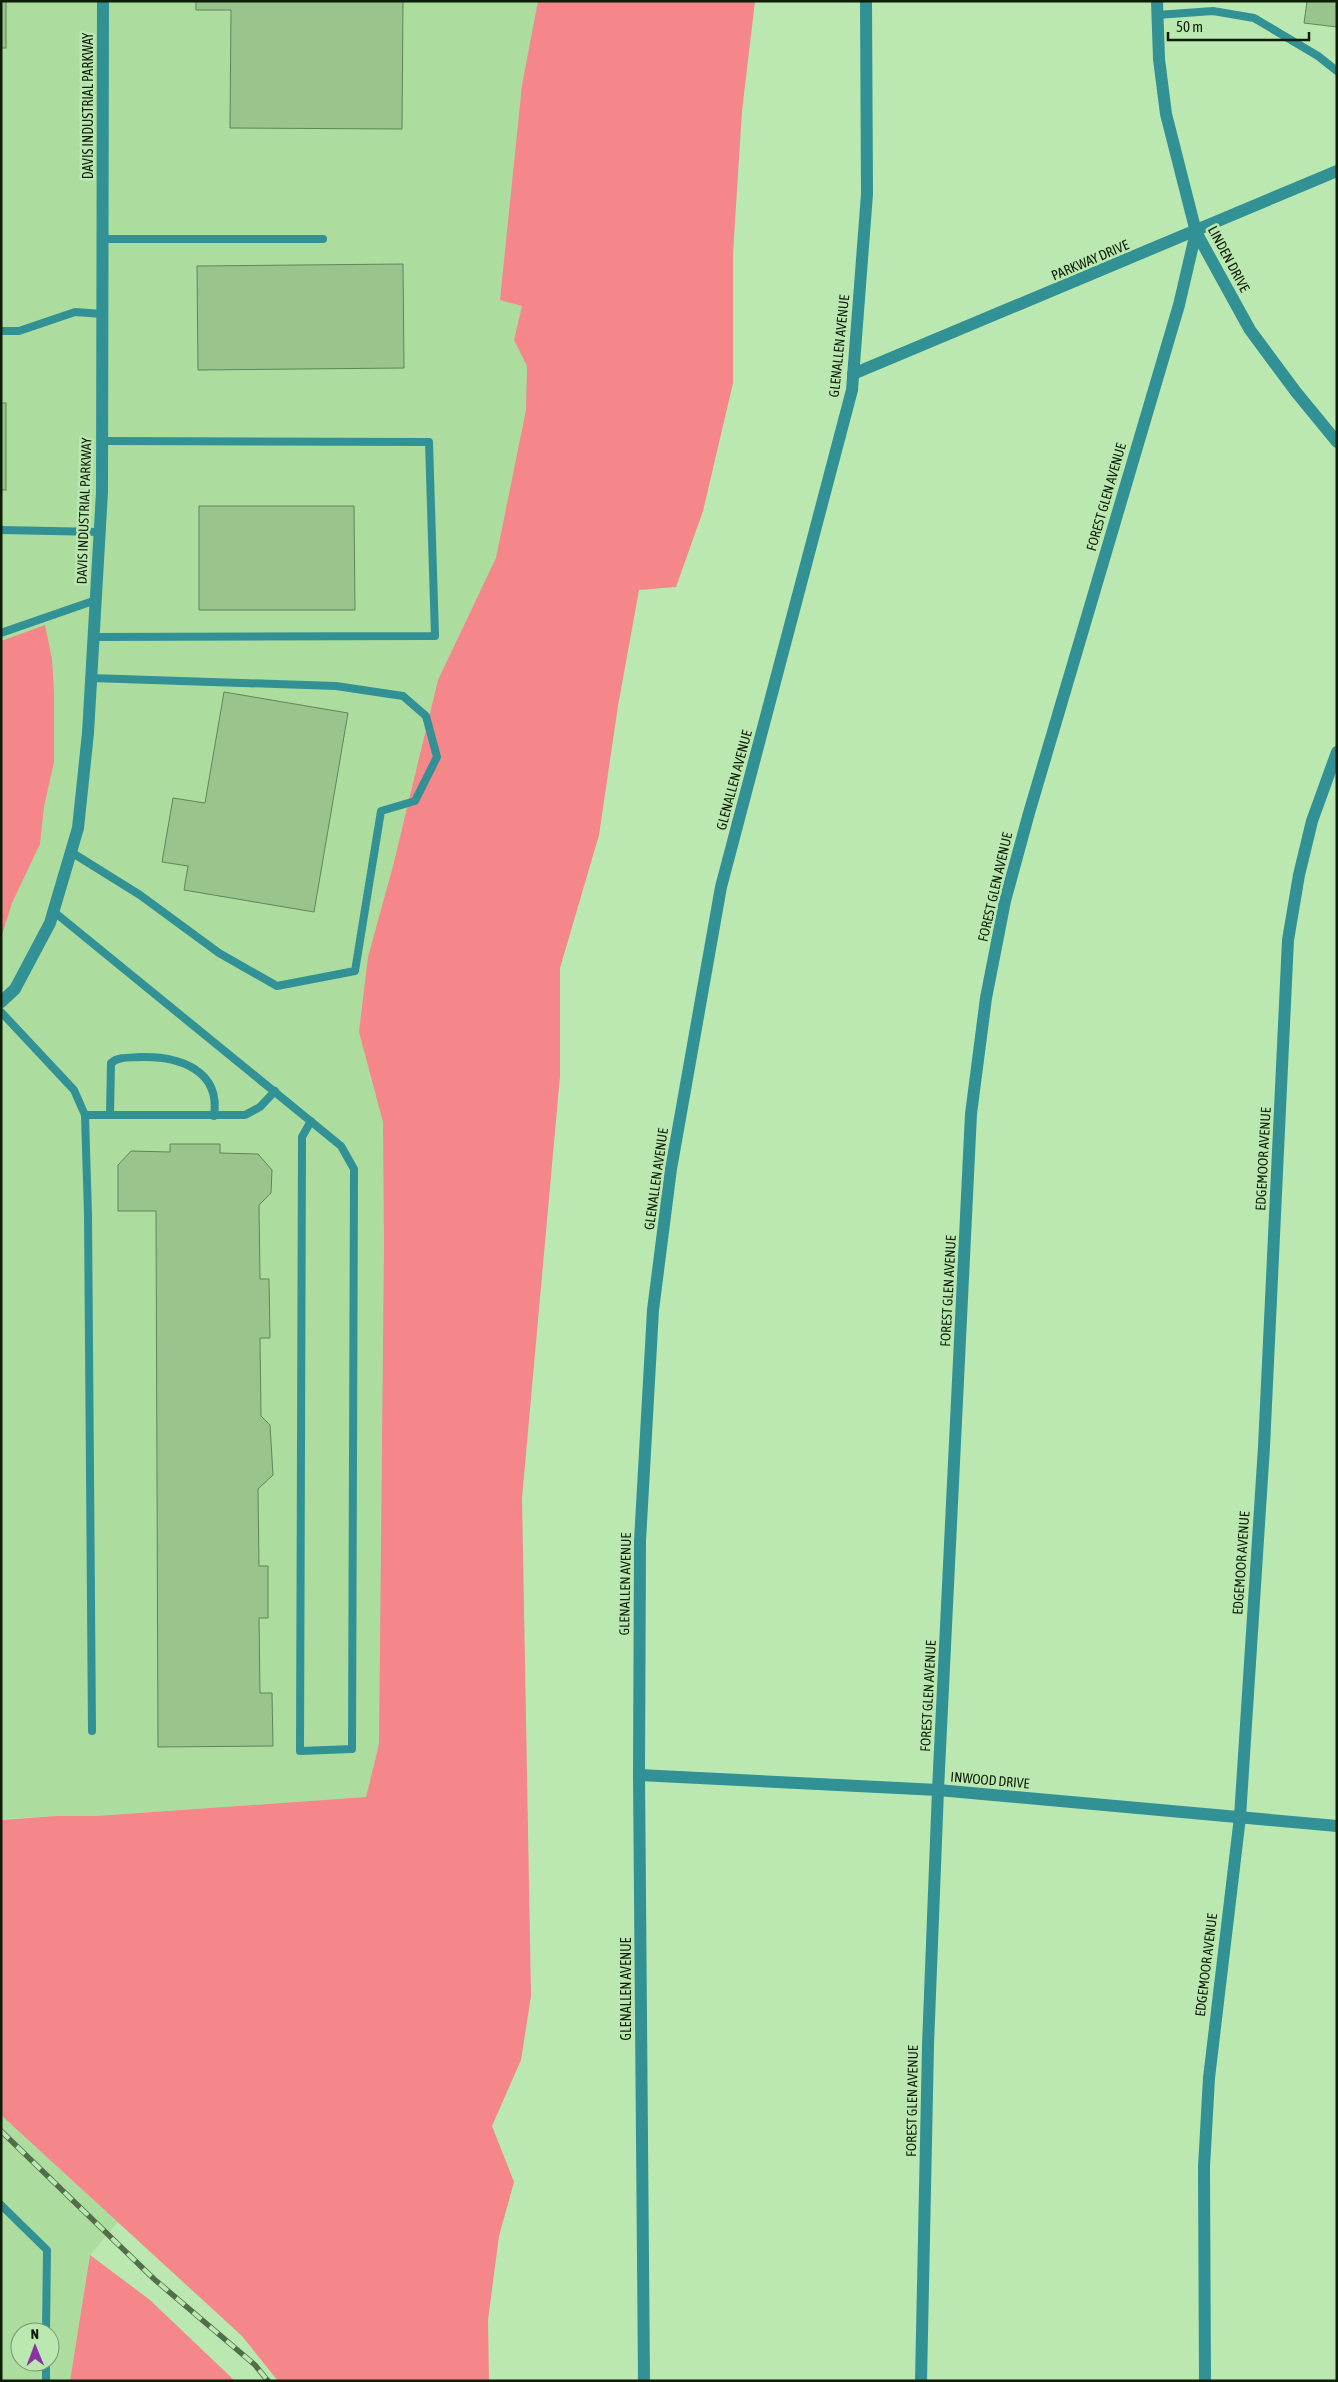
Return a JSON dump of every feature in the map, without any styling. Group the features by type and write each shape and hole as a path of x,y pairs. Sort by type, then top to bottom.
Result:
{"street":[{"name":"DAVIS INDUSTRIAL PARKWAY","path":"1,1002 15,989 50,923 78,828 91,678 100,532 103,314 103,1"},
{"name":"GLENALLEN AVENUE","path":"644,2381 639,1775 640,1541 654,1310 671,1169 721,887 852,390 867,194 866,1"},
{"name":"LINDEN DRIVE","path":"1157,1 1158,59 1166,114 1196,232 1250,330 1296,392 1337,442"},
{"name":"PARKWAY DRIVE","path":"853,374 1196,232 1337,171"},
{"name":"FOREST GLEN AVENUE","path":"921,2381 929,2036 938,1790 971,1114 986,998 1005,901 1029,813 1179,305 1196,232"},
{"name":"EDGEMOOR AVENUE","path":"1205,2381 1204,2167 1209,2078 1240,1817 1263,1457 1288,940 1299,875 1312,821 1337,752"},
{"name":"INWOOD DRIVE","path":"639,1775 938,1790 1337,1826"}],"lane":[{"path":"1157,15 1213,11 1254,18 1318,56 1337,71"},
{"path":"103,239 323,239"},
{"path":"1,331 19,331 76,312 103,314"},
{"path":"94,637 435,636 429,442 102,441"},
{"path":"1,530 100,532"},
{"path":"1,634 96,600"},
{"path":"71,852 140,895 219,954 278,986 356,971 381,811 415,801 437,757 426,716 403,696 336,686 91,678"},
{"path":"53,911 342,1146 354,1169 352,1749 300,1751 302,1137 311,1121"},
{"path":"1,1012 74,1090 84,1115 88,1225 92,1731"},
{"path":"110,1114 112,1063 119,1058 154,1057 179,1060 202,1075 215,1098 214,1116"},
{"path":"84,1115 244,1115 260,1108 275,1091"},
{"path":"1,2205 47,2250 46,2322"}],"shaded area":[{"path":"1,1 599,1 379,1744 366,1797 96,1816 1,1819"},
{"path":"538,1 755,1 742,111 733,253 733,383 703,511 676,587 639,590 618,706 599,835 560,968 560,1076 522,1498 531,1996 521,2060 492,2126 514,2182 499,2236 488,2320 489,2381 278,2381 242,2336 1,2115 1,1820 56,1816 96,1816 366,1797 379,1744 384,1245 383,1122 359,1032 368,957 393,866 438,680 496,558 526,410 527,366 514,340 522,306 500,300 522,85"},
{"path":"45,625 52,659 54,762 44,807 40,844 12,903 1,938 1,641"},
{"path":"1,2115 118,2222 90,2255 70,2381 1,2381"},
{"path":"90,2255 150,2300 235,2381 70,2381"}],"building":[{"path":"1,1 6,1 6,48 1,48"},
{"path":"196,1 403,1 402,129 230,128 231,10 196,10"},
{"path":"1307,1 1337,1 1337,27 1304,23"},
{"path":"403,264 404,368 198,370 197,266"},
{"path":"1,403 6,403 6,490 1,490"},
{"path":"199,506 354,506 355,610 199,610"},
{"path":"224,692 348,713 314,912 184,890 188,866 162,862 173,798 205,803"},
{"path":"170,1144 220,1144 220,1153 258,1154 272,1170 271,1193 259,1205 260,1279 269,1279 270,1338 260,1338 261,1416 270,1425 273,1475 258,1489 259,1566 268,1566 268,1618 259,1618 260,1693 272,1693 273,1746 158,1747 156,1211 118,1211 118,1165 131,1151 170,1152"}],"railway":[{"path":"1,2131 154,2279 255,2365 268,2381"}]}
